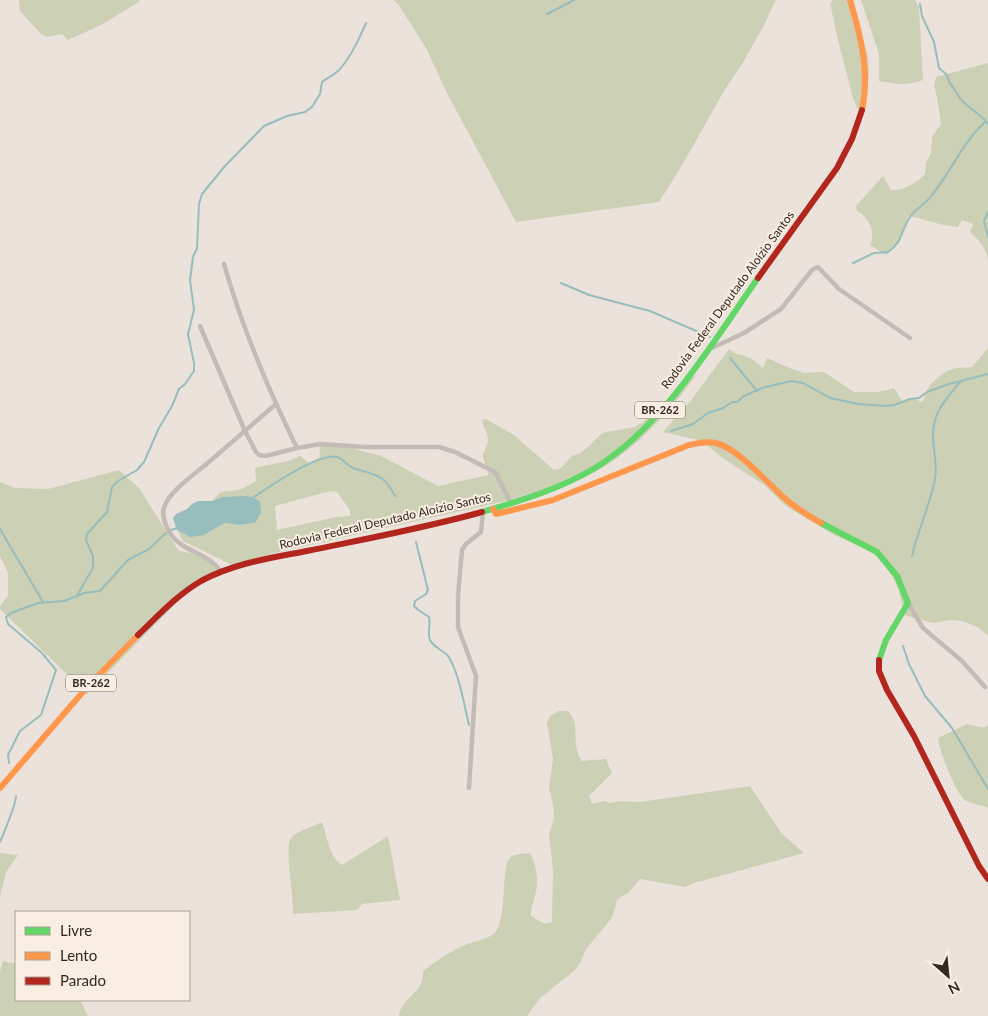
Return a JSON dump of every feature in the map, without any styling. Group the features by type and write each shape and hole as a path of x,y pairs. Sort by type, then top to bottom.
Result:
{"main road":[{"name":"Rodovia Federal Deputado Aloízio Santos","path":"0,788 109,661 178,598 204,580 254,562 493,509 505,509 511,503 577,478 628,444 672,396 836,170 849,149 856,132 864,97 865,64 850,0"},
{"path":"505,509 553,500 689,445 705,442 717,443 725,446 760,472 783,497 799,510 842,535 877,552 897,576 908,603 881,650 878,668 884,684 914,736 979,866 988,880"}],"street":[{"path":"224,264 232,293 276,404 297,448"},
{"path":"706,350 733,339 781,310 816,267 821,269 839,289 910,338"},
{"path":"200,326 245,431 259,455 266,456 320,444 365,447 410,446 448,449 495,472 511,503"},
{"path":"222,573 211,560 180,543 172,536 163,519 163,508 167,501 187,481 276,404"},
{"path":"469,788 476,676 458,627 458,588 462,550 466,544 481,532 483,512"},
{"path":"908,603 923,628 962,662 985,687"}],"green space":[{"path":"19,0 140,1 103,24 68,40 62,34 48,37 41,34 20,11"},
{"path":"393,0 776,0 742,64 724,91 659,202 516,222 448,95 426,48 398,4"},
{"path":"833,0 849,0 868,56 869,73 864,116 857,108 853,98 830,3"},
{"path":"861,0 915,0 919,7 923,80 901,84 879,81 879,54"},
{"path":"988,63 988,260 984,248 970,232 973,224 962,220 958,227 908,216 899,243 886,255 870,245 872,230 865,217 857,211 856,206 883,176 891,190 896,190 910,186 925,174 926,163 931,153 932,137 941,124 934,86 936,77"},
{"path":"988,348 988,636 978,627 962,621 951,620 933,623 904,615 899,591 893,578 882,561 870,551 836,536 786,506 764,485 721,457 702,441 663,432 692,399 729,349 750,358 763,368 767,358 804,373 824,372 854,392 879,392 894,388 902,401 916,399 921,402 924,400 930,385 938,377 952,369 972,367"},
{"path":"697,374 660,420 631,447 599,470 581,479 541,493 274,553 234,566 183,541 177,530 184,534 210,532 225,523 239,525 255,523 261,513 243,501 227,497 212,501 221,493 245,488 256,481 255,468 289,461 300,456 309,463 320,457 319,443 344,446 381,456 438,486 488,475 483,455 488,440 482,420 486,419 514,435 554,470 561,468 573,455 579,454 587,448 602,433 635,427 643,422","holes":["330,491 337,492 350,510 350,516 336,517 277,530 275,506"]},
{"path":"119,470 139,488 179,551 195,554 217,565 213,577 184,595 87,694 0,609 0,606 8,596 8,573 0,556 0,482 15,488 48,489"},
{"path":"559,711 568,711 572,716 575,726 577,750 582,761 606,759 612,773 589,796 592,804 604,801 610,803 620,801 640,802 750,786 782,834 804,853 685,887 640,879 628,893 617,900 612,918 586,949 574,971 540,998 527,1016 399,1016 404,1004 420,986 423,972 426,969 455,950 492,935 498,928 503,901 505,871 511,857 530,853 537,877 531,916 545,924 552,922 553,870 549,834 554,818 549,788 553,759 547,723 550,716"},
{"path":"967,724 984,728 988,725 988,808 967,801 961,796 948,771 939,744 938,738"},
{"path":"322,822 331,852 342,865 388,836 400,900 362,904 357,910 293,914 289,843 291,838 297,834"},
{"path":"0,853 18,855 6,872 0,897"},
{"path":"3,961 15,964 15,1001 80,1001 88,1016 0,1016 0,971"}],"water":[{"path":"245,496 253,497 260,502 261,513 255,523 239,525 225,523 204,535 190,537 177,530 173,518 176,514 198,501"}],"waterway":[{"path":"547,14 574,0"},
{"path":"920,4 922,16 934,42 939,68 946,74 962,101 988,124"},
{"path":"76,597 93,568 93,556 86,540 87,534 107,512 112,487 118,481 137,470 144,462 179,389 194,371 188,334 194,310 190,280 193,257 197,248 199,204 202,194 225,166 264,126 287,116 305,112 312,107 320,94 322,82 337,72 343,65 366,23"},
{"path":"853,263 874,253 888,252 893,248 910,217 930,198 963,148 985,120"},
{"path":"988,212 984,221 988,237"},
{"path":"561,283 589,295 650,311 710,337"},
{"path":"730,358 757,391"},
{"path":"671,431 693,424 708,413 723,408 732,402 737,402 744,396 762,388 791,381 803,383 830,398 858,404 886,406 919,398 927,392 949,384 988,374"},
{"path":"912,556 935,479 936,468 933,438 935,419 948,396 961,381"},
{"path":"251,499 293,472 329,457 337,457 353,468 379,477 388,484 395,496"},
{"path":"171,530 177,528"},
{"path":"0,529 43,602"},
{"path":"9,763 8,755 20,731 41,715 56,670 42,653 8,624 6,617 11,613 38,603 64,601 84,593 100,591 128,560 149,549 166,533"},
{"path":"416,542 428,590 426,594 415,601 414,606 429,617 430,640 433,645 448,656 452,663 469,725"},
{"path":"903,646 909,664 925,696 952,728 988,789"},
{"path":"0,842 16,796"}],"traffic: fast":[{"path":"482,512 525,499 568,482 595,468 620,450 644,429 686,381 758,278"},
{"path":"821,523 877,552 897,576 908,603 886,640 879,660"}],"traffic: slow":[{"path":"850,0 858,27 865,68 862,110"},
{"path":"493,509 496,514 553,500 689,445 709,442 716,443 733,451 787,500 821,523"},
{"path":"0,788 88,686 138,635"}],"traffic: jam":[{"path":"758,278 837,168 852,139 862,110"},
{"path":"138,635 184,593 201,581 226,570 266,559 395,533 482,512"},
{"path":"879,660 879,671 887,690 914,736 979,866 988,879"}]}
